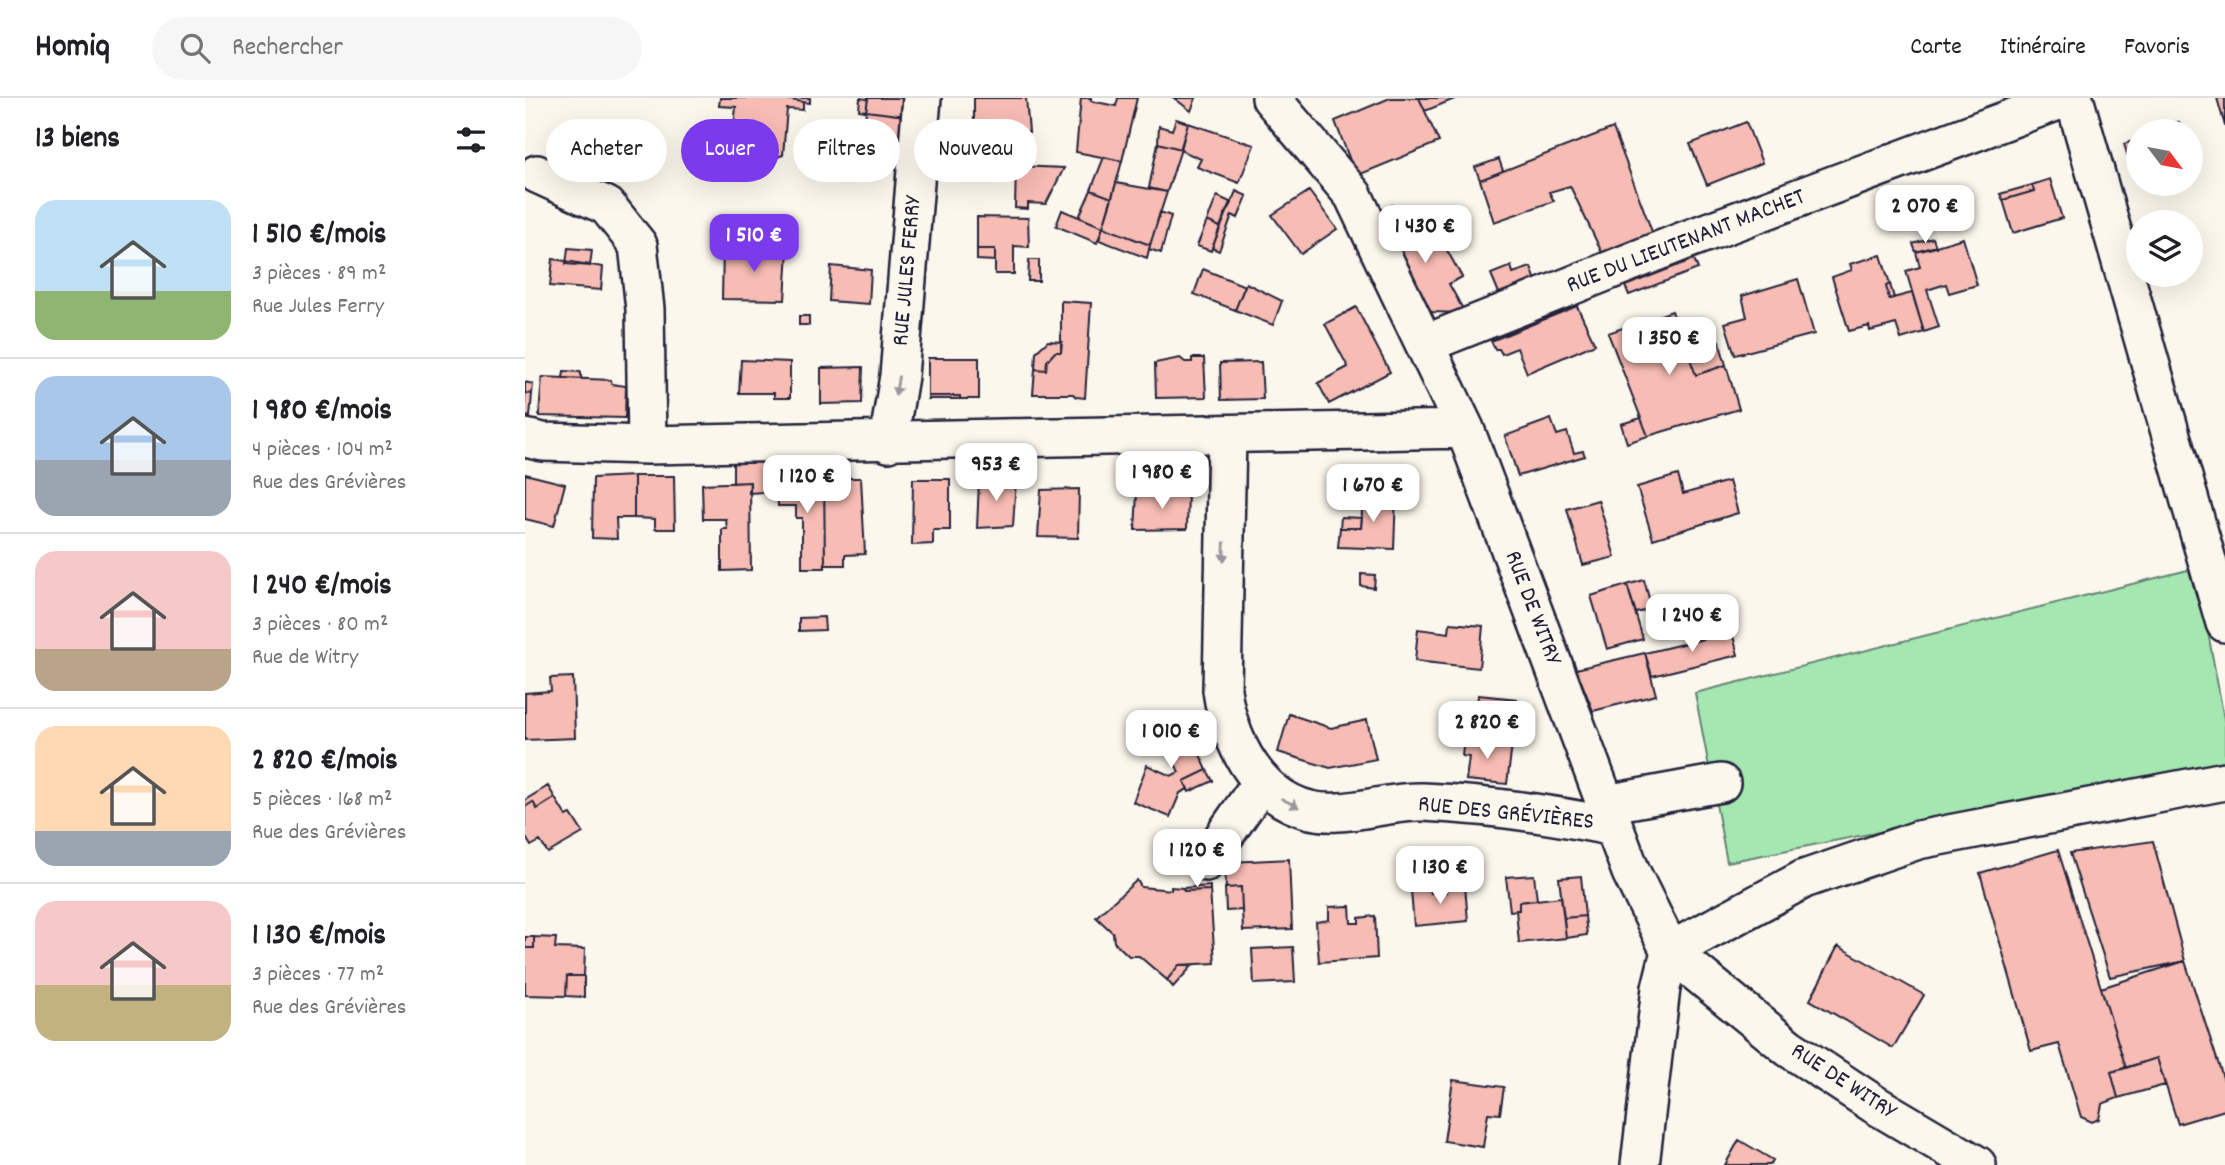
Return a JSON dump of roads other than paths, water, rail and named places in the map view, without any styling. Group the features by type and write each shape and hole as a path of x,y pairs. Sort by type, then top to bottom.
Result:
{"street":[{"name":"RUE JULES FERRY","path":"888,443 899,376 922,98"},
{"name":"RUE DE WITRY","path":"1271,98 1353,195 1465,429 1643,900 1671,951 1789,1048 1874,1104 1977,1165"},
{"name":"RUE DU LIEUTENANT MACHET","path":"1425,344 1686,240 2066,98"},
{"path":"2074,98 2225,623"},
{"path":"537,174 607,206 638,245 645,309 647,445"},
{"path":"525,438 543,442 647,445 888,443 1465,429"},
{"name":"RUE DES GRÉVIÈRES","path":"1227,435 1222,690 1225,711 1233,734 1261,783 1296,808 1339,813 1419,802 1610,816 1721,783"},
{"path":"1640,1165 1661,988 1671,951 1804,880 1918,840 2225,781"},
{"path":"1206,862 1261,783"}]}
